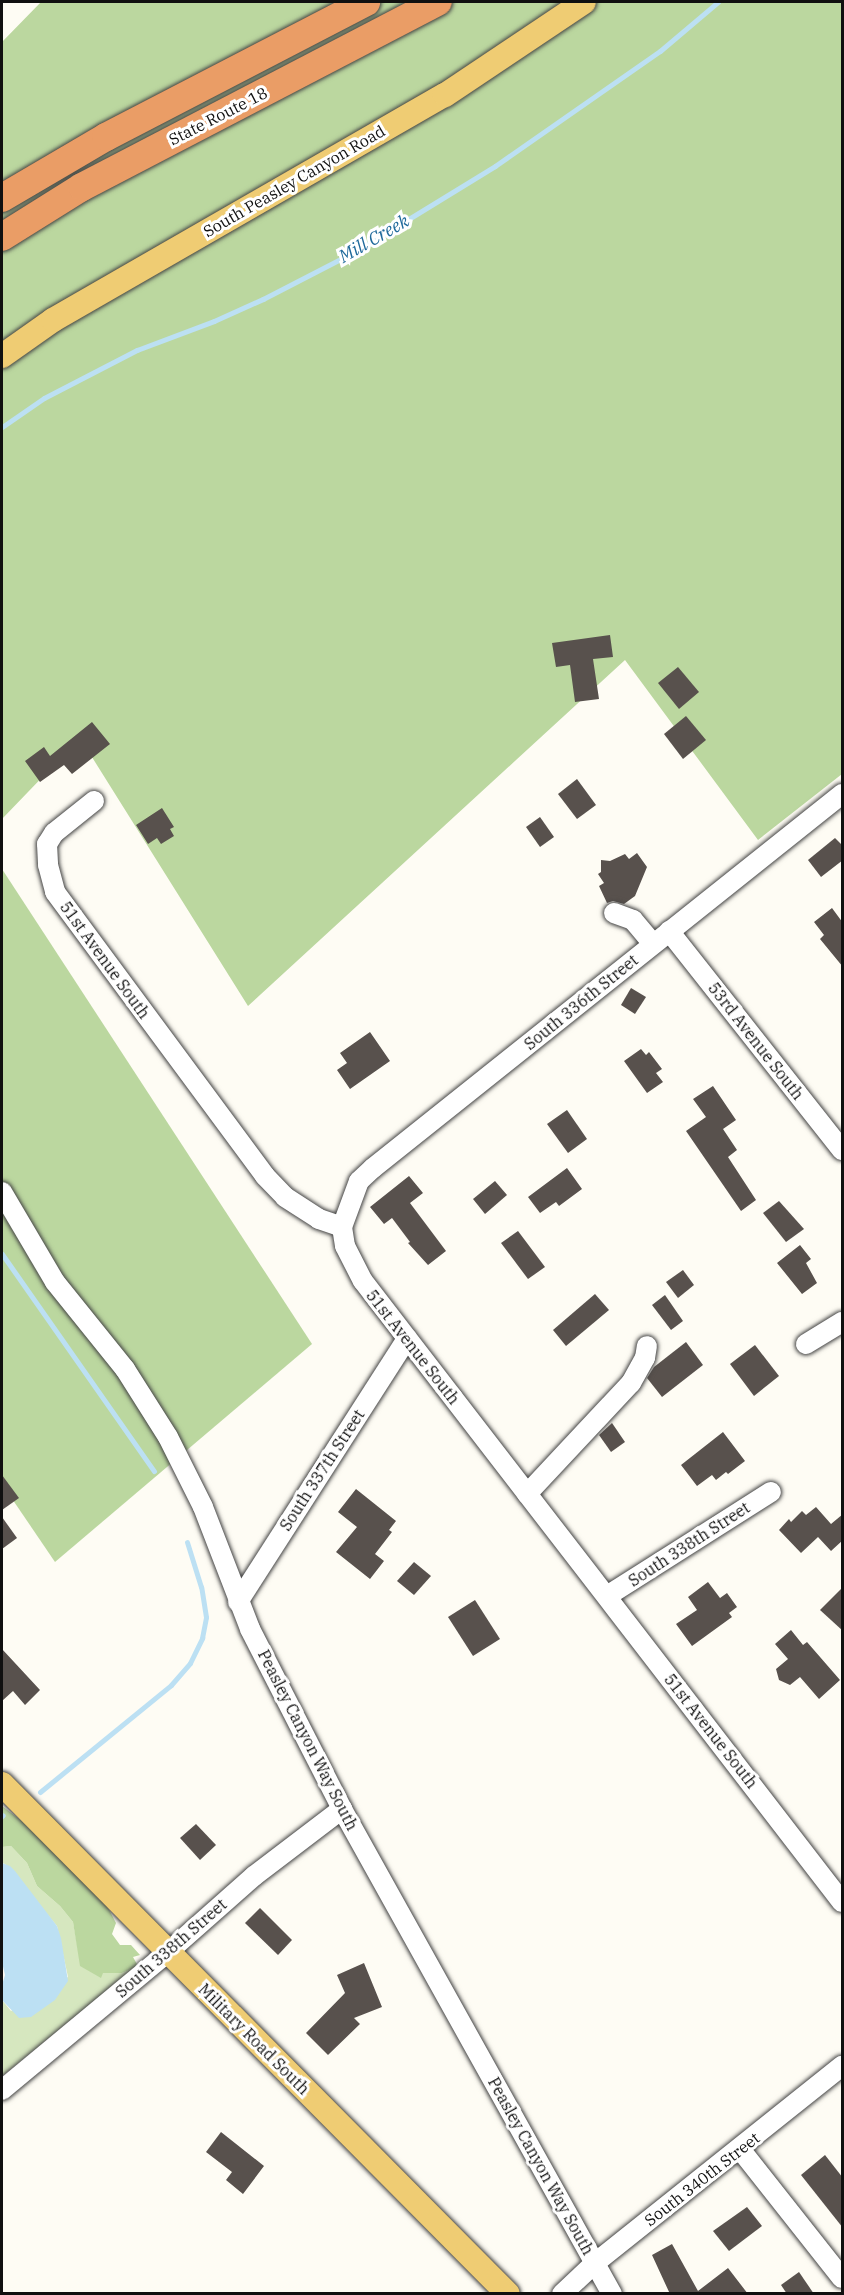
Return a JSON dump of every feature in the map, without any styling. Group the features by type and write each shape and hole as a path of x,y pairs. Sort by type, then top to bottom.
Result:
{"highway":[{"name":"State Route 18","path":"2,198 106,137 366,2"},
{"name":"State Route 18","path":"2,237 82,187 438,2"}],"main road":[{"name":"South Peasley Canyon Road","path":"2,356 53,320 445,95 584,2"},
{"name":"Military Road South","path":"2,1784 167,1953 508,2294"}],"street":[{"name":"South 336th Street","path":"342,1227 359,1181 373,1168 843,794"},
{"name":"51st Avenue South","path":"94,801 54,833 48,844 48,865 55,892 265,1176 285,1197 319,1219 342,1227 345,1246 354,1266 407,1339 843,1902"},
{"path":"614,913 633,920 653,944"},
{"name":"53rd Avenue South","path":"669,931 843,1150"},
{"name":"Peasley Canyon Way South","path":"2,1192 55,1282 125,1369 168,1437 193,1483 238,1602 342,1809 612,2294"},
{"path":"806,1344 843,1322"},
{"name":"South 337th Street","path":"238,1602 407,1339"},
{"path":"527,1494 631,1383 645,1358 647,1346"},
{"name":"South 338th Street","path":"607,1596 771,1492"},
{"name":"South 338th Street","path":"2,2090 167,1953 254,1876 342,1809"},
{"name":"South 340th Street","path":"562,2294 595,2263 843,2066"},
{"path":"740,2149 843,2278"}],"green space":[{"path":"41,2 842,2 842,774 758,840 625,660 248,1006 80,738 2,819 2,42"},
{"path":"2,869 312,1344 55,1562 2,1484"},
{"path":"2,1806 39,1834 105,1902 116,1923 112,1934 120,1945 131,1945 140,1955 133,1957 138,1966 122,1973 103,1973 101,1978 80,1966 73,1922 60,1906 37,1886 27,1863 11,1846 2,1847"},
{"path":"11,1846 27,1863 37,1886 60,1906 73,1922 81,1966 103,1973 122,1973 138,1966 2,2076 2,2000 11,2011 68,1977 57,1926 2,1863 2,1847"}],"water":[{"path":"2,1863 15,1871 57,1926 61,1938 68,1981 55,2000 31,2017 19,2018 2,2000 5,1975 2,1962"}],"building":[{"path":"610,635 613,657 593,659 599,699 575,702 570,665 556,667 552,643"},
{"path":"678,667 699,692 679,709 658,683"},
{"path":"686,716 706,740 683,759 664,734"},
{"path":"92,722 110,744 72,774 64,765 40,782 25,761 44,747 50,756"},
{"path":"577,779 596,805 577,819 558,794"},
{"path":"162,808 174,827 170,829 174,836 161,844 157,838 148,844 136,825"},
{"path":"540,817 554,837 540,847 526,827"},
{"path":"835,838 843,846 843,860 821,877 808,860"},
{"path":"637,853 647,867 635,896 624,904 613,901 607,903 599,886 604,883 598,874 601,872 601,860 610,861 625,854 629,859"},
{"path":"832,908 843,923 843,967 820,939 824,935 814,922"},
{"path":"631,988 646,997 635,1014 621,1005"},
{"path":"370,1032 390,1061 350,1089 337,1070 347,1063 340,1053"},
{"path":"641,1049 646,1055 649,1052 662,1069 656,1073 663,1082 647,1093 624,1061"},
{"path":"713,1086 736,1120 723,1129 737,1150 728,1157 756,1200 741,1211 686,1131 706,1117 693,1099"},
{"path":"567,1110 587,1139 568,1153 547,1124"},
{"path":"567,1168 582,1189 559,1206 556,1202 540,1213 528,1197"},
{"path":"409,1176 423,1193 410,1203 446,1251 428,1265 408,1243 410,1242 392,1218 384,1224 370,1207"},
{"path":"495,1181 507,1195 485,1214 473,1199"},
{"path":"779,1201 804,1229 786,1242 763,1213"},
{"path":"518,1231 545,1267 528,1279 501,1243"},
{"path":"800,1245 811,1259 806,1263 817,1283 802,1294 777,1263"},
{"path":"683,1270 694,1285 678,1298 666,1282"},
{"path":"595,1294 609,1310 566,1346 553,1330"},
{"path":"665,1295 683,1321 671,1330 652,1305"},
{"path":"686,1342 703,1365 662,1397 647,1378 654,1367"},
{"path":"755,1345 779,1376 754,1396 730,1364"},
{"path":"612,1423 625,1442 611,1452 599,1435"},
{"path":"723,1432 745,1461 728,1474 726,1472 716,1480 712,1475 697,1486 681,1465"},
{"path":"2,1475 19,1498 2,1510"},
{"path":"356,1489 396,1521 389,1530 392,1532 375,1554 384,1561 370,1579 336,1552 357,1527 338,1512"},
{"path":"816,1507 831,1524 843,1514 843,1540 831,1551 818,1537 801,1553 779,1530 789,1519 791,1522 802,1511 806,1515"},
{"path":"2,1517 17,1538 2,1549"},
{"path":"414,1562 431,1576 414,1595 397,1581"},
{"path":"708,1582 720,1598 727,1593 737,1607 729,1613 732,1617 692,1646 676,1624 697,1610 688,1597"},
{"path":"843,1587 843,1631 820,1610"},
{"path":"475,1600 500,1639 473,1656 448,1617"},
{"path":"791,1630 803,1645 807,1642 840,1680 819,1699 800,1677 790,1685 779,1680 776,1669 788,1659 775,1644"},
{"path":"2,1649 40,1690 25,1705 13,1691 2,1701"},
{"path":"196,1824 216,1845 200,1860 180,1838"},
{"path":"260,1908 292,1940 278,1955 245,1923"},
{"path":"364,1963 382,2007 354,2018 360,2024 328,2055 306,2033 345,1993 337,1975"},
{"path":"221,2132 264,2166 243,2194 226,2180 232,2172 206,2152"},
{"path":"825,2155 843,2178 843,2228 801,2175"},
{"path":"747,2207 762,2226 729,2251 713,2231"},
{"path":"672,2244 698,2291 728,2268 748,2294 670,2294 652,2255"},
{"path":"799,2272 814,2294 787,2294 781,2285"}],"waterway":[{"name":"Mill Creek","path":"2,427 44,398 137,350 214,321 263,299 358,250 495,166 660,51 718,2"},
{"path":"2,1254 154,1471"},
{"path":"40,1792 171,1685 190,1663 202,1638 206,1617 201,1587 187,1542"}]}
